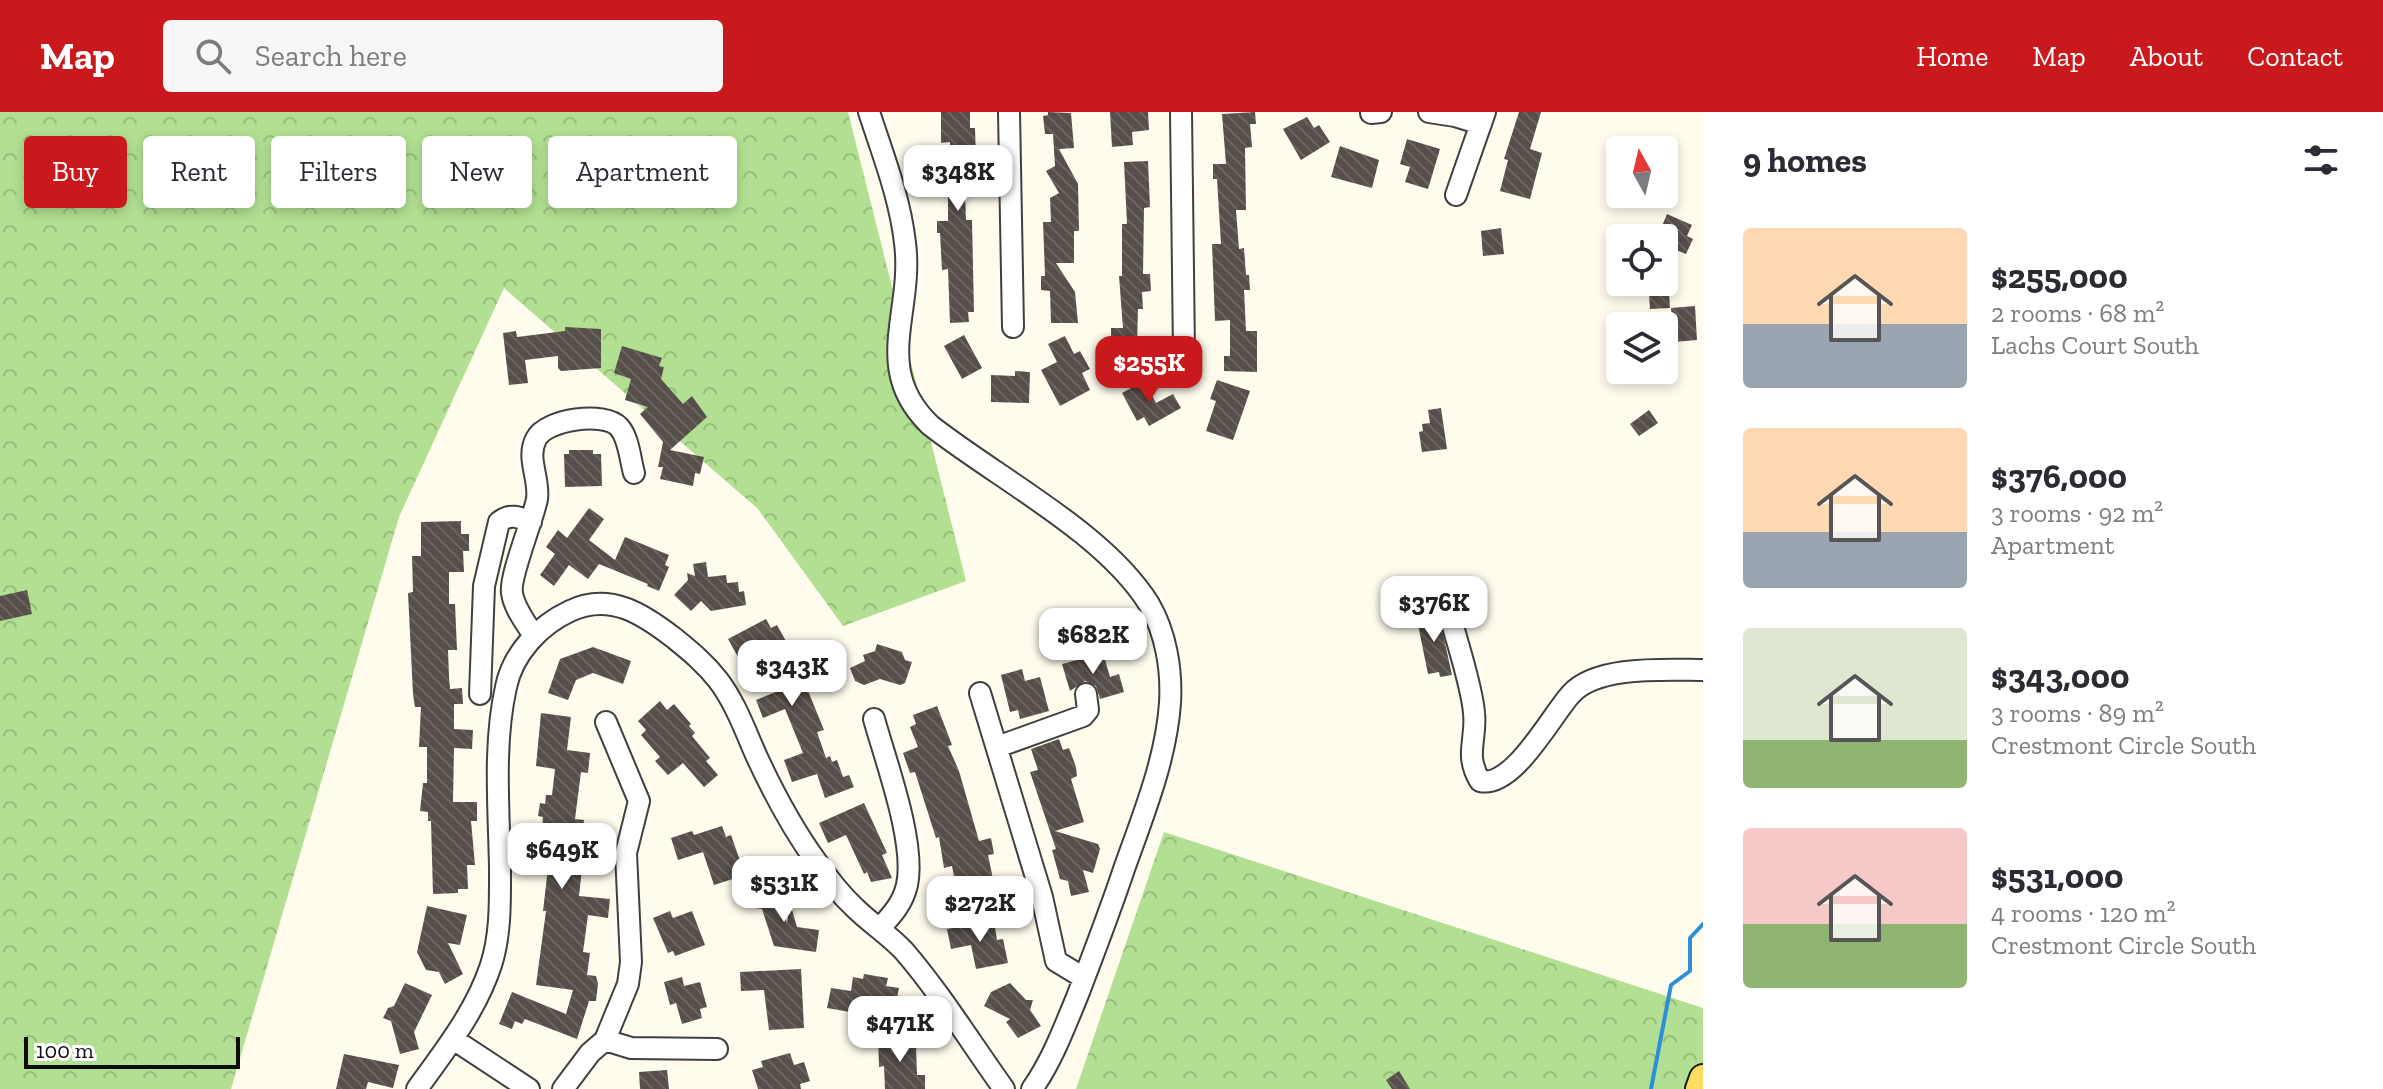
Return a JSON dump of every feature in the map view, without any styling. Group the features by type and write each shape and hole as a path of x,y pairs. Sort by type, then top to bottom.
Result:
{"main road":[{"path":"1699,1089 1703,1078"}],"street":[{"path":"869,112 897,201 905,239 907,283 897,359 902,386 908,397 930,425 1073,528 1123,572 1150,606 1165,645 1171,683 1170,705 1161,752 1141,820 1093,960 1057,1045 1032,1089"},
{"path":"1009,112 1013,327"},
{"path":"1181,112 1184,352"},
{"path":"1429,112 1483,118 1456,195"},
{"path":"534,636 511,592 538,495 533,466 537,435 555,423 601,418 619,426 625,436 634,473"},
{"path":"480,694 484,586 499,522 516,516 531,522"},
{"path":"417,1089 476,1000 495,951 500,896 499,798 503,704 513,665 534,636 555,619 589,604 608,603 648,618 702,660 731,700 763,770 800,839 854,907 880,928 917,968 1004,1089"},
{"path":"1450,615 1475,715 1470,747 1472,768 1480,781 1490,783 1503,777 1556,717 1572,692 1590,680 1623,673 1703,670"},
{"path":"980,693 1042,897 1056,961 1084,978"},
{"path":"997,747 1083,716 1088,710 1086,694"},
{"path":"874,719 896,795 908,856 908,875 902,900 880,928"},
{"path":"563,1089 590,1053 605,1040 628,984 631,962 626,853 639,801 606,722"},
{"path":"453,1039 529,1089"},
{"path":"605,1040 631,1048 717,1049"}],"green space":[{"path":"0,112 848,112 966,581 843,626 758,509 504,288 399,517 231,1089 0,1089"},
{"path":"1164,832 1703,1008 1703,1089 1076,1089"}],"building":[{"path":"941,112 970,112 970,128 975,128 977,192 965,193 966,220 972,220 974,312 968,312 969,322 950,323 948,269 942,270 940,233 937,233 937,221 948,221 948,190 936,190 936,172 951,172 950,142 941,143"},
{"path":"1048,112 1071,113 1074,148 1059,149 1078,184 1079,231 1074,231 1074,263 1056,263 1075,292 1078,323 1051,323 1050,291 1041,290 1041,276 1045,276 1043,222 1051,222 1050,198 1059,193 1046,171 1055,166 1053,134 1045,134 1043,116"},
{"path":"1110,112 1148,112 1149,130 1132,132 1133,145 1112,147"},
{"path":"1255,112 1256,124 1250,124 1252,147 1245,148 1246,210 1236,210 1239,249 1244,248 1246,275 1249,275 1250,290 1244,290 1246,331 1257,331 1257,372 1224,371 1224,356 1230,356 1230,320 1215,321 1212,244 1221,244 1217,179 1213,179 1213,164 1226,164 1222,114"},
{"path":"1519,112 1541,112 1530,149 1542,153 1530,199 1500,191 1508,160 1504,159"},
{"path":"1307,117 1314,128 1319,125 1330,142 1301,160 1283,129"},
{"path":"1407,139 1440,149 1428,189 1405,182 1410,167 1400,164"},
{"path":"1340,146 1379,160 1372,188 1331,177"},
{"path":"1148,161 1150,207 1144,208 1143,274 1150,274 1151,291 1142,292 1143,309 1138,309 1136,377 1111,377 1111,328 1123,328 1119,276 1122,276 1122,224 1127,224 1124,162"},
{"path":"1667,214 1692,225 1687,236 1693,239 1686,254 1678,251 1678,224 1663,224"},
{"path":"1501,228 1504,254 1483,256 1481,231"},
{"path":"1649,296 1669,296 1670,308 1650,309"},
{"path":"1695,306 1697,340 1678,342 1678,312 1671,312 1671,308"},
{"path":"565,327 601,329 601,368 561,371 558,356 525,360 528,383 509,385 503,333 516,331 517,337 565,331"},
{"path":"964,335 982,368 962,379 944,346"},
{"path":"1065,336 1074,354 1080,351 1090,369 1082,373 1090,390 1060,406 1041,370 1057,362 1048,344"},
{"path":"622,346 662,358 659,366 664,367 661,379 683,404 692,396 707,417 670,450 704,457 700,474 695,473 693,486 660,479 663,467 658,467 663,442 640,414 648,407 625,400 631,379 614,373"},
{"path":"1015,371 1030,372 1029,403 991,402 991,375 1015,376"},
{"path":"1217,380 1250,391 1233,440 1206,431 1216,401 1210,399"},
{"path":"1144,381 1156,403 1173,394 1181,408 1149,426 1144,417 1137,421 1122,393"},
{"path":"1441,408 1447,449 1422,452 1419,432 1423,431 1422,424 1430,423 1428,410"},
{"path":"1649,410 1658,423 1639,436 1630,424"},
{"path":"569,450 593,450 593,454 601,454 602,486 565,487 564,454 569,454"},
{"path":"589,508 604,519 589,540 615,560 625,537 669,555 665,565 669,567 659,591 599,564 588,579 569,565 554,586 540,575 555,554 546,547 558,530 567,538"},
{"path":"461,521 461,534 469,534 469,551 463,551 464,572 449,572 449,604 455,604 457,650 448,650 449,676 450,689 462,688 463,704 454,704 454,729 473,730 472,749 454,748 453,802 477,802 477,821 471,821 475,865 467,865 468,889 458,889 458,893 433,894 431,821 428,821 428,812 420,811 423,783 427,783 427,747 419,747 421,707 415,707 413,694 408,593 413,592 412,556 421,556 421,522"},
{"path":"706,562 708,577 726,575 727,583 738,582 739,592 744,591 746,605 711,611 701,601 691,611 674,595 688,580 687,573 695,576 693,564"},
{"path":"1450,576 1453,597 1431,601 1428,580"},
{"path":"27,590 32,614 0,621 0,596"},
{"path":"1438,611 1452,675 1440,677 1439,672 1428,674 1416,615"},
{"path":"766,619 771,628 777,625 792,652 784,656 798,683 804,681 824,730 817,732 826,758 830,756 832,762 837,760 843,777 849,775 854,787 825,798 817,774 792,782 784,760 803,753 785,709 763,718 756,700 778,691 755,648 738,657 728,639"},
{"path":"877,644 902,652 905,660 912,662 905,683 900,685 880,679 864,685 855,681 850,668 865,661 863,655 875,651"},
{"path":"593,647 631,661 623,684 593,673 576,680 568,700 548,693 560,659"},
{"path":"1103,653 1110,677 1119,674 1124,692 1100,699 1096,686 1085,681 1070,691 1062,664"},
{"path":"1022,669 1025,681 1040,677 1049,711 1020,719 1018,710 1010,712 1001,675"},
{"path":"660,701 667,710 674,704 691,724 689,726 695,733 692,736 710,758 706,761 718,775 704,787 683,763 668,775 655,761 660,757 641,735 646,730 638,721"},
{"path":"937,706 952,745 948,746 959,771 979,841 991,838 994,854 988,855 993,879 1003,877 1006,893 935,909 932,892 956,888 952,866 944,868 939,837 936,838 915,772 910,773 903,753 918,747 910,727 916,724 913,715"},
{"path":"541,713 571,717 567,750 590,753 588,773 581,772 575,819 584,820 579,859 583,859 579,896 610,899 608,918 588,915 583,952 590,953 587,975 596,976 598,984 596,1001 589,1001 577,1039 525,1019 522,1024 515,1021 512,1029 499,1024 512,992 566,1014 573,990 536,985 551,842 548,841 549,829 542,828 543,817 538,816 540,803 545,804 546,795 552,795 555,769 536,766"},
{"path":"1059,739 1063,750 1069,748 1076,767 1077,776 1071,779 1084,822 1055,831 1098,844 1100,849 1093,873 1083,870 1089,892 1071,896 1068,881 1060,879 1052,850 1056,849 1030,772 1038,770 1031,749"},
{"path":"864,803 887,853 882,855 892,878 871,882 867,872 864,874 846,835 828,843 819,823"},
{"path":"722,826 726,837 731,835 745,875 714,885 703,852 678,860 671,838"},
{"path":"776,889 787,923 790,903 797,927 819,930 816,952 774,946 762,909 749,907 750,896"},
{"path":"427,906 467,915 460,945 448,943 463,974 445,984 439,972 426,970 417,952"},
{"path":"670,911 673,918 692,911 705,945 675,956 673,951 668,953 653,918"},
{"path":"994,921 997,940 1003,939 1008,963 976,969 971,945 951,949 947,929"},
{"path":"801,969 804,1028 769,1030 764,990 741,991 740,972"},
{"path":"864,974 888,978 886,986 899,988 896,1002 888,1000 883,1029 848,1023 850,1012 827,1008 831,988 851,991 853,977 863,979"},
{"path":"682,977 684,986 700,982 707,1007 700,1009 702,1018 682,1024 676,1003 670,1005 664,982"},
{"path":"405,983 432,995 414,1032 419,1049 400,1054 391,1021 383,1018 388,1008 394,1006"},
{"path":"1010,983 1026,1000 1033,1000 1030,1010 1041,1026 1018,1038 1006,1022 1010,1019 984,1006 991,992"},
{"path":"907,1036 907,1045 916,1045 917,1075 925,1075 925,1089 885,1089 884,1066 879,1067 878,1037"},
{"path":"790,1053 794,1065 804,1062 810,1081 800,1084 801,1089 758,1089 752,1070 763,1067 761,1061"},
{"path":"344,1054 399,1065 393,1088 368,1082 366,1089 336,1089"},
{"path":"667,1070 669,1089 640,1089 639,1072"},
{"path":"1399,1071 1410,1089 1392,1089 1386,1080"}],"waterway":[{"path":"1651,1089 1671,985 1690,971 1690,938 1703,924"}]}
